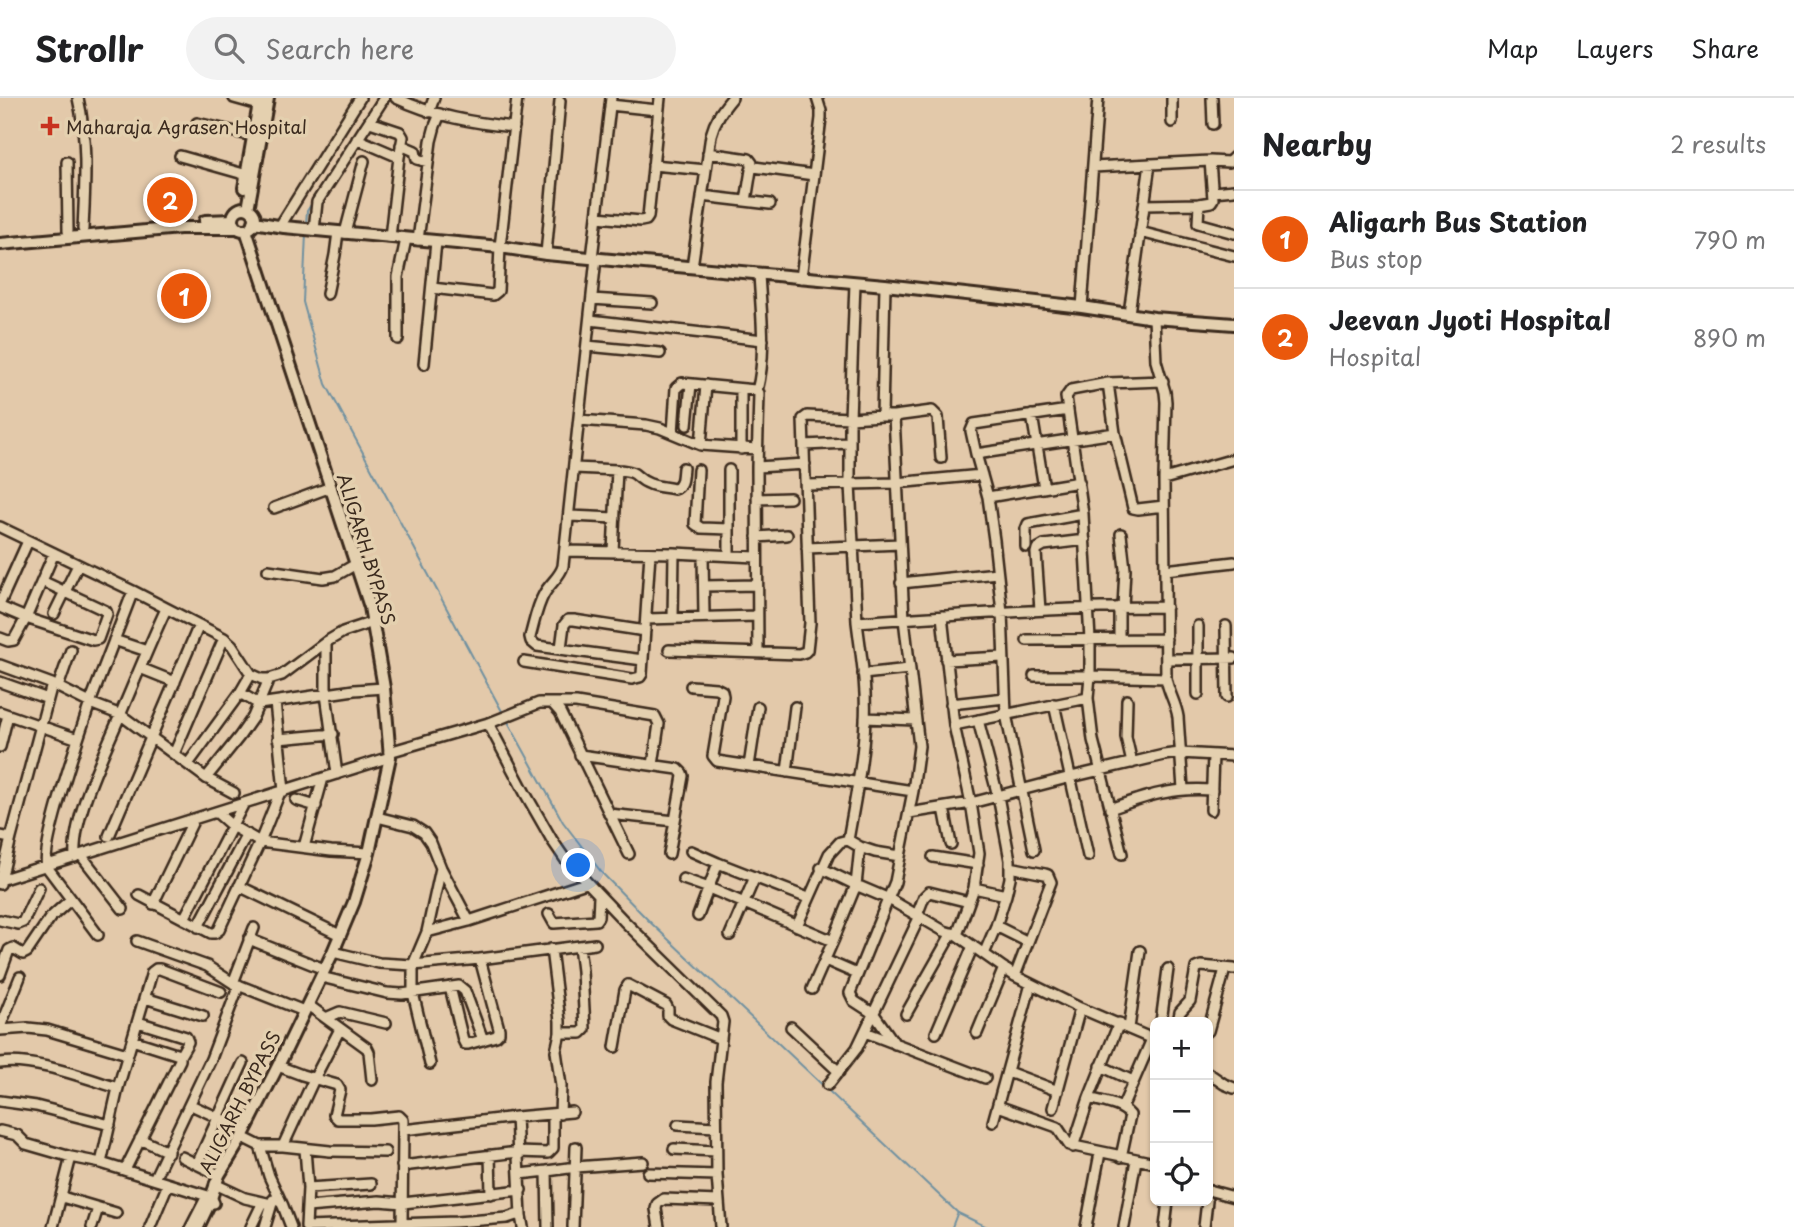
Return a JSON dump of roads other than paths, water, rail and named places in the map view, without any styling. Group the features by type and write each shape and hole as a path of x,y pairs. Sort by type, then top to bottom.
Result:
{"main road":[{"path":"244,209 253,136 262,100"},
{"path":"244,209 262,100"},
{"path":"242,225 235,213 244,209"},
{"name":"ALIGARH BYPASS","path":"198,1227 217,1180 278,1066 354,902 369,853 390,754 384,688 370,607 242,225 253,213 244,209"},
{"path":"0,244 242,225"},
{"path":"0,237 83,229 282,226 500,247 546,254 885,285 1082,307 1154,318 1234,324"}],"street":[{"path":"78,98 85,151 83,229"},
{"path":"234,98 262,100"},
{"path":"282,226 360,98"},
{"path":"311,230 317,202 384,98"},
{"path":"396,98 429,112 514,127"},
{"path":"429,112 434,98"},
{"path":"432,288 493,295 498,291 500,247 517,98"},
{"path":"597,217 646,220 660,98"},
{"path":"692,267 708,153 715,123 731,98"},
{"path":"801,278 821,118 817,98"},
{"path":"1082,307 1098,98"},
{"path":"1172,98 1172,122"},
{"path":"1212,98 1213,124"},
{"path":"546,254 560,102"},
{"path":"643,660 537,646 530,637 542,598 561,572 565,551 590,320 597,217 611,102 657,110"},
{"path":"398,339 398,277 412,239 431,141 440,114"},
{"path":"370,122 400,132 403,137 390,237"},
{"path":"197,123 253,136"},
{"path":"357,139 399,157"},
{"path":"401,145 415,151 417,159 428,162"},
{"path":"708,153 749,159 752,168 746,201"},
{"path":"180,156 247,175"},
{"path":"327,294 341,233 364,161"},
{"path":"1093,167 1210,161 1232,163"},
{"path":"1143,205 1212,202 1210,161"},
{"path":"66,162 68,231"},
{"path":"1129,313 1150,164"},
{"path":"653,165 706,170"},
{"path":"752,168 814,174"},
{"path":"1213,192 1234,190"},
{"path":"702,196 770,204"},
{"path":"1199,204 1198,223 1234,233"},
{"path":"1140,232 1234,257"},
{"path":"424,364 436,242"},
{"path":"758,652 757,391 763,363 759,274"},
{"path":"848,840 859,782 865,718 849,443 855,283"},
{"path":"882,416 885,285"},
{"path":"592,299 652,303"},
{"path":"1154,318 1156,361 1166,402 1166,678 1167,688 1177,708 1183,789"},
{"path":"590,320 763,340"},
{"path":"587,346 660,353"},
{"path":"1122,854 1093,740 1088,698 1090,640 1083,514 1066,397 1071,390 1108,383 1163,381"},
{"path":"673,433 676,388 682,383 757,391"},
{"path":"1108,383 1115,432 1133,508 1164,506"},
{"path":"687,425 691,384"},
{"path":"701,445 706,385"},
{"path":"741,389 741,449"},
{"path":"1034,850 1006,714 1002,612 988,497 971,431 974,424 1068,410"},
{"path":"669,650 803,654 807,650 810,623 805,417 894,416 932,411 938,417 941,458"},
{"path":"1031,415 1044,488"},
{"path":"894,416 901,583 919,746 914,791 895,882 851,989 851,997 874,1014 895,1044"},
{"path":"579,420 646,425 701,445 757,449"},
{"path":"976,454 1115,432"},
{"path":"804,445 849,443"},
{"path":"1164,479 1234,459"},
{"path":"757,467 806,464"},
{"path":"575,468 630,471 647,483 674,489 681,485 683,468"},
{"path":"614,551 617,470"},
{"path":"698,470 695,524 701,528 729,529"},
{"path":"729,470 729,555"},
{"path":"806,485 896,483 982,475"},
{"path":"988,497 1079,482"},
{"path":"274,508 331,486"},
{"path":"757,499 790,498"},
{"path":"1026,547 1028,524 1083,514"},
{"path":"570,516 615,518"},
{"path":"0,527 224,638 232,645 251,674 262,679 282,674 343,632 373,622"},
{"path":"1119,639 1125,569 1121,534"},
{"path":"757,537 787,535"},
{"path":"1040,610 1037,549 1044,545 1085,540"},
{"path":"28,541 0,605 26,618 93,640 98,639 106,611 42,581"},
{"path":"807,548 900,544"},
{"path":"565,551 756,557"},
{"path":"0,638 14,640 54,553"},
{"path":"524,662 637,679 642,674 650,553"},
{"path":"673,618 674,553"},
{"path":"703,555 704,617"},
{"path":"1165,570 1234,562"},
{"path":"268,570 323,578 335,576 356,564"},
{"path":"54,614 78,565"},
{"path":"901,583 997,573"},
{"path":"704,586 757,585"},
{"path":"98,935 45,863 50,834 78,738 133,591"},
{"path":"858,622 1089,607 1166,607"},
{"path":"123,909 77,854 77,832 97,769 166,608"},
{"path":"646,619 757,615"},
{"path":"906,1014 955,934 974,888 979,853 954,724 942,617"},
{"path":"561,648 564,625 568,620 645,631"},
{"path":"109,836 199,625"},
{"path":"1198,626 1198,694"},
{"path":"1226,626 1230,658 1227,697"},
{"path":"174,754 224,638"},
{"path":"1027,640 1166,639"},
{"path":"114,640 147,651"},
{"path":"326,642 326,694 337,774"},
{"path":"0,882 48,699 71,650"},
{"path":"946,660 1003,657"},
{"path":"1166,659 1230,658"},
{"path":"0,665 121,715 205,778 234,793"},
{"path":"140,668 175,682"},
{"path":"863,674 909,669"},
{"path":"188,764 251,674"},
{"path":"1034,676 1166,678"},
{"path":"205,778 253,717 269,679"},
{"path":"0,682 48,699"},
{"path":"691,687 716,688 722,691 713,756 717,761 914,791"},
{"path":"240,693 259,704 384,688"},
{"path":"951,704 1005,698"},
{"path":"954,724 1088,698"},
{"path":"1127,700 1126,737 1132,763"},
{"path":"139,895 211,933 219,930 282,791 275,702"},
{"path":"0,882 45,863 194,820 337,774 539,703 576,703 655,716 659,724 653,765"},
{"path":"552,703 560,712 629,854"},
{"path":"1054,704 1088,856"},
{"path":"749,765 758,707"},
{"path":"787,772 795,707"},
{"path":"0,747 4,713 78,738"},
{"path":"865,718 915,720"},
{"path":"978,720 998,796 1010,867 1006,895 984,954"},
{"path":"490,722 552,840 565,859 599,896 718,1011 723,1022 716,1082 716,1151 721,1227"},
{"path":"278,739 333,734"},
{"path":"909,813 971,803 1180,752 1234,756"},
{"path":"580,755 678,769 682,773 669,854"},
{"path":"1211,810 1213,755"},
{"path":"304,847 323,778"},
{"path":"1110,808 1183,789 1212,790"},
{"path":"296,800 316,806"},
{"path":"184,919 244,803"},
{"path":"944,808 951,844"},
{"path":"216,812 232,826 260,842 369,853"},
{"path":"609,814 675,821"},
{"path":"376,817 413,826 424,833 469,921"},
{"path":"153,904 194,820"},
{"path":"198,927 247,834"},
{"path":"0,836 11,838"},
{"path":"797,926 821,869 833,848 840,842 848,840 875,852 900,856"},
{"path":"812,989 856,885 860,847"},
{"path":"691,851 808,898"},
{"path":"933,857 978,864"},
{"path":"698,916 718,863"},
{"path":"1010,867 1045,874 1051,879 1016,976"},
{"path":"430,1064 413,993 413,965 427,932 441,868"},
{"path":"821,869 889,899 944,931 955,934 1031,984 1150,1038"},
{"path":"730,935 755,877"},
{"path":"683,879 833,941"},
{"path":"427,932 586,883"},
{"path":"239,886 340,935"},
{"path":"0,920 18,924 23,922 38,888"},
{"path":"974,888 1006,895"},
{"path":"828,1085 851,1058 865,1032 918,916 924,897 929,892 969,902"},
{"path":"549,914 554,923 596,920 599,896"},
{"path":"0,975 9,950 13,948 23,954 27,952 50,918 71,899"},
{"path":"996,926 1028,942"},
{"path":"154,1180 211,1059 254,928"},
{"path":"249,939 323,973 387,993 413,993 459,986 465,991 483,1040"},
{"path":"137,941 207,966 236,984 327,1018 367,1048 372,1080"},
{"path":"333,952 379,963 413,965 595,944"},
{"path":"560,1033 581,1033 585,1030 579,946"},
{"path":"936,1033 973,946"},
{"path":"402,1166 490,1155 551,1151 561,1086 556,1051 560,1033 558,993 551,949"},
{"path":"1129,1028 1140,951"},
{"path":"450,987 463,1040 468,1044 496,1036 499,1029 480,959"},
{"path":"825,960 857,974"},
{"path":"1179,1017 1189,1001 1195,970 1201,966 1230,969 1213,1017"},
{"path":"977,1032 1004,968"},
{"path":"101,1163 127,1054 152,972 160,969 221,992"},
{"path":"1162,1017 1168,969"},
{"path":"20,978 0,1028 47,1030 127,1054"},
{"path":"993,1122 1031,984"},
{"path":"614,1047 628,985 666,1005 671,1019 721,1039"},
{"path":"145,998 203,1016"},
{"path":"1053,1108 1080,1008"},
{"path":"327,1018 341,1012 386,1023"},
{"path":"125,1170 188,1042 186,1037 138,1022"},
{"path":"1073,1147 1119,1023"},
{"path":"791,1027 839,1072"},
{"path":"283,1146 340,1029"},
{"path":"865,1032 985,1078"},
{"path":"132,1040 180,1056"},
{"path":"1122,1108 1150,1045"},
{"path":"0,1063 18,1061 118,1088"},
{"path":"197,1164 243,1063"},
{"path":"278,1066 337,1085 339,1087 334,1112 338,1119 399,1116 403,1120 402,1223"},
{"path":"1101,1066 1133,1081"},
{"path":"1008,1072 1058,1090"},
{"path":"1213,1076 1234,1088"},
{"path":"1089,1098 1128,1111 1130,1119 1121,1157"},
{"path":"0,1101 36,1106 110,1125"},
{"path":"191,1105 219,1117 260,1146 385,1152"},
{"path":"998,1106 1057,1127 1066,1143 1073,1147 1150,1162"},
{"path":"403,1130 572,1112"},
{"path":"516,1117 523,1227"},
{"path":"678,1125 716,1127"},
{"path":"0,1131 17,1135 26,1144 125,1170 209,1199 214,1203 204,1227"},
{"path":"140,1139 168,1152"},
{"path":"260,1146 269,1176 291,1227"},
{"path":"573,1227 576,1147"},
{"path":"306,1149 306,1226 490,1223 521,1216"},
{"path":"674,1150 716,1151"},
{"path":"1086,1227 1100,1153"},
{"path":"490,1155 491,1194"},
{"path":"53,1227 71,1157"},
{"path":"182,1157 197,1164 244,1198 267,1203"},
{"path":"1124,1227 1136,1160"},
{"path":"520,1174 643,1163"},
{"path":"547,1171 548,1227"},
{"path":"648,1173 717,1175"},
{"path":"150,1227 168,1184"},
{"path":"308,1188 371,1184"},
{"path":"307,1207 366,1202 402,1203 521,1191"},
{"path":"251,1227 276,1192"},
{"path":"1213,1195 1234,1197"},
{"path":"62,1197 116,1213"},
{"path":"191,1227 209,1199"},
{"path":"659,1227 656,1209 657,1204 664,1199 719,1201"},
{"path":"265,1227 267,1203"},
{"path":"1165,1227 1167,1206"},
{"path":"1204,1227 1207,1206"},
{"path":"92,1227 98,1208"}],"waterway":[{"path":"343,154 378,98"},
{"path":"306,224 307,211 314,200"},
{"path":"306,233 303,302 326,384 504,715"},
{"path":"507,720 563,822 602,873 651,923 958,1213 987,1227"},
{"path":"952,1227 957,1214"}],"place":[{"name":"Maharaja Agrasen Hospital","path":"50,126"},
{"name":"Jeevan Jyoti Hospital","path":"170,200"},
{"name":"Aligarh Bus Station","path":"184,296"}]}
